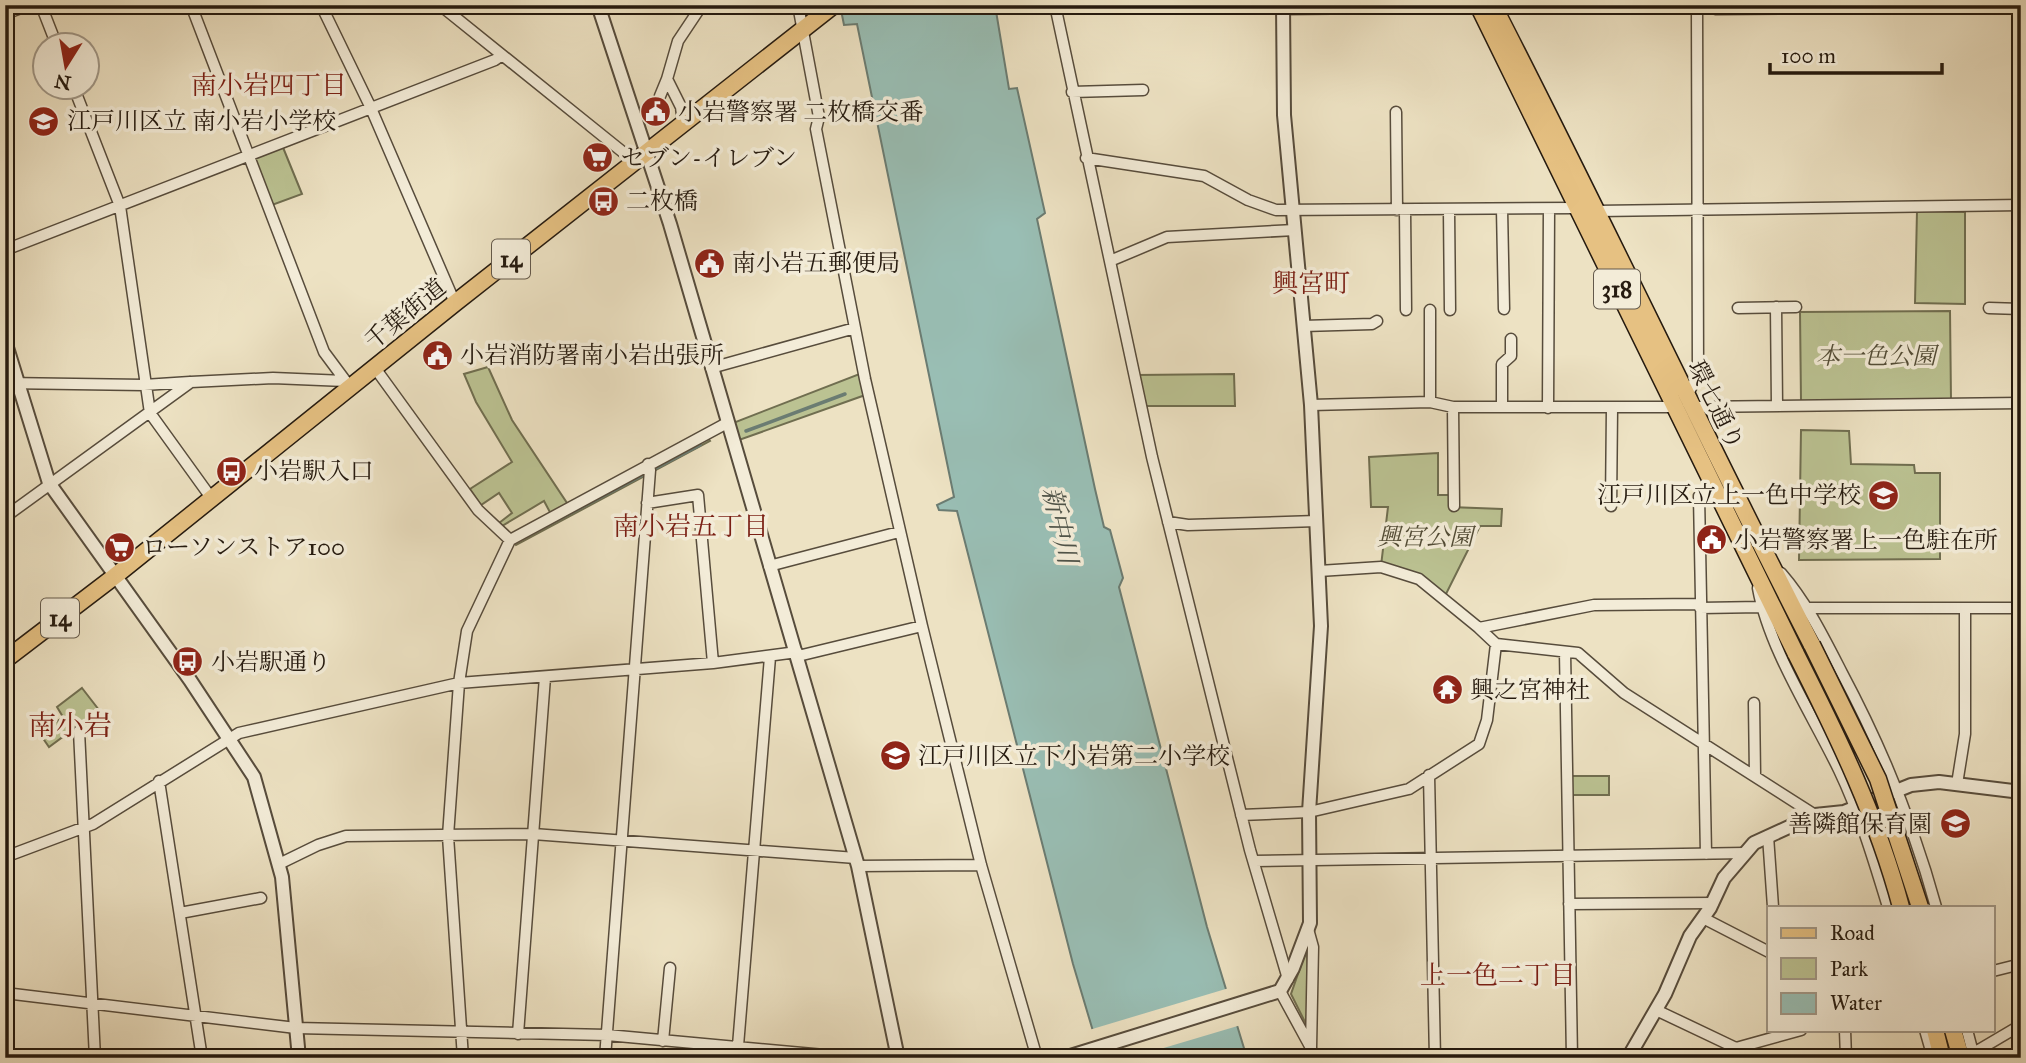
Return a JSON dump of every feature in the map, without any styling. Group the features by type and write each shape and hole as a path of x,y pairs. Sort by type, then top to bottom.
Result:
{"main road":[{"name":"千葉街道","path":"5,660 212,499 348,384 375,368 834,5"},
{"name":"環七通り","path":"1485,6 1577,208 1860,784 1886,854 1901,906"},
{"name":"環七通り","path":"1485,6 1597,211 1878,779 1920,906"},
{"path":"1936,1032 1942,1058"},
{"path":"1954,1032 1966,1056"}],"street":[{"path":"5,15 29,5"},
{"path":"41,5 52,32"},
{"path":"205,5 192,8 324,352 348,384"},
{"path":"321,5 370,106 455,303"},
{"path":"440,5 624,153 632,163"},
{"path":"598,5 647,151 769,566 798,654 857,862 898,1058"},
{"path":"660,96 678,41 702,5"},
{"path":"798,5 809,24 819,117 816,129 899,532 981,865 1037,1058"},
{"path":"1055,5 1086,158 1168,522 1241,815 1288,979"},
{"path":"1312,1053 1313,947 1308,929 1309,812 1321,626 1311,405 1284,115 1283,7 1640,5"},
{"path":"2021,7 1716,9 1699,5 1698,376 1690,401 1777,406 2021,403"},
{"path":"5,250 502,55"},
{"path":"667,79 681,107 683,123"},
{"path":"1072,92 1143,90"},
{"path":"79,102 120,206 150,413 212,499"},
{"path":"1396,112 1406,310"},
{"path":"1086,158 1204,176 1248,200 1276,210 1292,212 1577,208"},
{"path":"1597,211 2021,205"},
{"path":"1502,209 1504,309"},
{"path":"1548,408 1549,209"},
{"path":"1449,210 1450,310"},
{"path":"1110,261 1167,237 1295,230"},
{"path":"1776,307 1777,406"},
{"path":"1738,308 1796,307"},
{"path":"1989,308 2021,309"},
{"path":"1430,310 1430,402"},
{"path":"1303,326 1372,324 1377,321"},
{"path":"710,368 855,328"},
{"path":"1502,408 1503,364 1511,356 1511,339"},
{"path":"5,341 12,383 49,483 229,737 254,777 279,864 299,1058"},
{"path":"375,368 478,510 510,540"},
{"path":"12,383 144,386 273,378 348,384"},
{"path":"5,517 191,382"},
{"path":"1311,405 1430,402 1453,407 1502,408 1675,407"},
{"path":"1453,407 1454,506"},
{"path":"1612,408 1612,506"},
{"path":"463,1058 448,836 458,684 467,631 510,540 727,423"},
{"path":"605,1058 648,464"},
{"path":"1706,854 1699,496 1712,483"},
{"path":"647,503 698,495 713,663"},
{"path":"1168,522 1188,525 1317,521"},
{"path":"769,566 899,532"},
{"path":"1766,556 1809,608 1885,756 1920,848 1937,906"},
{"path":"1319,571 1381,567 1419,579 1496,644 1578,653 1624,693 1815,815"},
{"path":"1755,572 1761,607 1855,808 1888,906"},
{"path":"1479,628 1594,606 1761,607"},
{"path":"1809,608 2021,608"},
{"path":"1957,784 1965,734 1965,609"},
{"path":"5,857 83,829 229,737 353,705 458,684 798,654 922,625"},
{"path":"1241,815 1309,812 1409,789 1479,744 1486,720 1496,644"},
{"path":"1565,652 1572,1058"},
{"path":"737,1053 770,657"},
{"path":"518,1034 545,677"},
{"path":"1754,703 1755,775"},
{"path":"79,731 95,1058"},
{"path":"1429,775 1435,1058"},
{"path":"159,781 202,1058"},
{"path":"1628,1058 1656,1010 1690,936 1713,903 1724,878 1754,843 1815,815 1855,808 1898,789 1926,783 2021,792"},
{"path":"279,864 318,845 346,836 533,834 857,862 981,865"},
{"path":"1768,836 1773,906"},
{"path":"1254,861 1745,853"},
{"path":"180,913 261,898"},
{"path":"1569,904 1713,903"},
{"path":"1703,918 1767,951"},
{"path":"1066,1057 1280,991 1288,979 1308,929"},
{"path":"1994,971 2021,964"},
{"path":"663,1041 670,968"},
{"path":"1280,991 1312,1053"},
{"path":"5,993 296,1028 607,1035 737,1053 857,1058"},
{"path":"1656,1010 1735,1053 1777,1033"},
{"path":"1966,1056 2021,1026"},
{"path":"1845,1032 1846,1058"},
{"path":"1926,1032 1933,1058"},
{"path":"1966,1056 1967,1032"}],"green space":[{"path":"282,145 302,194 272,205 253,156"},
{"path":"1917,211 1965,212 1965,304 1915,303"},
{"name":"本一色公園","path":"1950,311 1951,400 1801,401 1800,312"},
{"path":"488,367 512,420 569,506 552,516 544,501 502,526 499,523 512,513 499,493 481,505 470,489 512,462 476,402 464,374"},
{"path":"862,373 868,394 739,440 733,423"},
{"path":"1234,374 1235,406 1144,406 1137,375"},
{"path":"1801,430 1849,431 1851,464 1914,465 1915,473 1940,473 1940,559 1799,560"},
{"path":"708,438 710,441 516,545 513,541"},
{"name":"興宮公園","path":"1438,453 1438,495 1451,495 1450,507 1502,509 1501,526 1480,526 1445,596 1381,566 1388,507 1371,507 1369,457"},
{"path":"82,688 99,710 49,747 40,734 63,717 57,707"},
{"path":"1572,776 1609,776 1609,795 1572,795"},
{"path":"1307,948 1309,1030 1291,994"}],"water":[{"name":"新中川","path":"840,5 995,5 1009,89 1017,88 1045,213 1037,219 1104,527 1110,530 1123,578 1119,587 1207,927 1247,1058 1101,1058 1073,964 957,511 939,510 937,505 954,497 857,24 844,25"}],"pier":[{"path":"1229,988 1241,1025 1130,1058 1098,1058 1089,1030"}],"waterway":[{"path":"746,431 845,394"},
{"path":"523,538 700,445"}],"place":[{"name":"小岩警察署 二枚橋交番","path":"655,112"},
{"name":"江戸川区立 南小岩小学校","path":"44,121"},
{"name":"セブン-イレブン","path":"598,158"},
{"name":"二枚橋","path":"603,201"},
{"name":"南小岩五郵便局","path":"709,263"},
{"name":"小岩消防署南小岩出張所","path":"437,355"},
{"name":"小岩駅入口","path":"231,471"},
{"name":"江戸川区立上一色中学校","path":"1884,495"},
{"name":"小岩警察署上一色駐在所","path":"1711,540"},
{"name":"ローソンストア100","path":"119,547"},
{"name":"小岩駅通り","path":"188,662"},
{"name":"興之宮神社","path":"1447,690"},
{"name":"江戸川区立下小岩第二小学校","path":"895,756"},
{"name":"善隣館保育園","path":"1955,824"}],"district":[{"name":"南小岩四丁目","path":"269,85"},
{"name":"興宮町","path":"1311,283"},
{"name":"南小岩五丁目","path":"691,526"},
{"name":"南小岩","path":"70,725"},
{"name":"上一色二丁目","path":"1498,975"}]}
